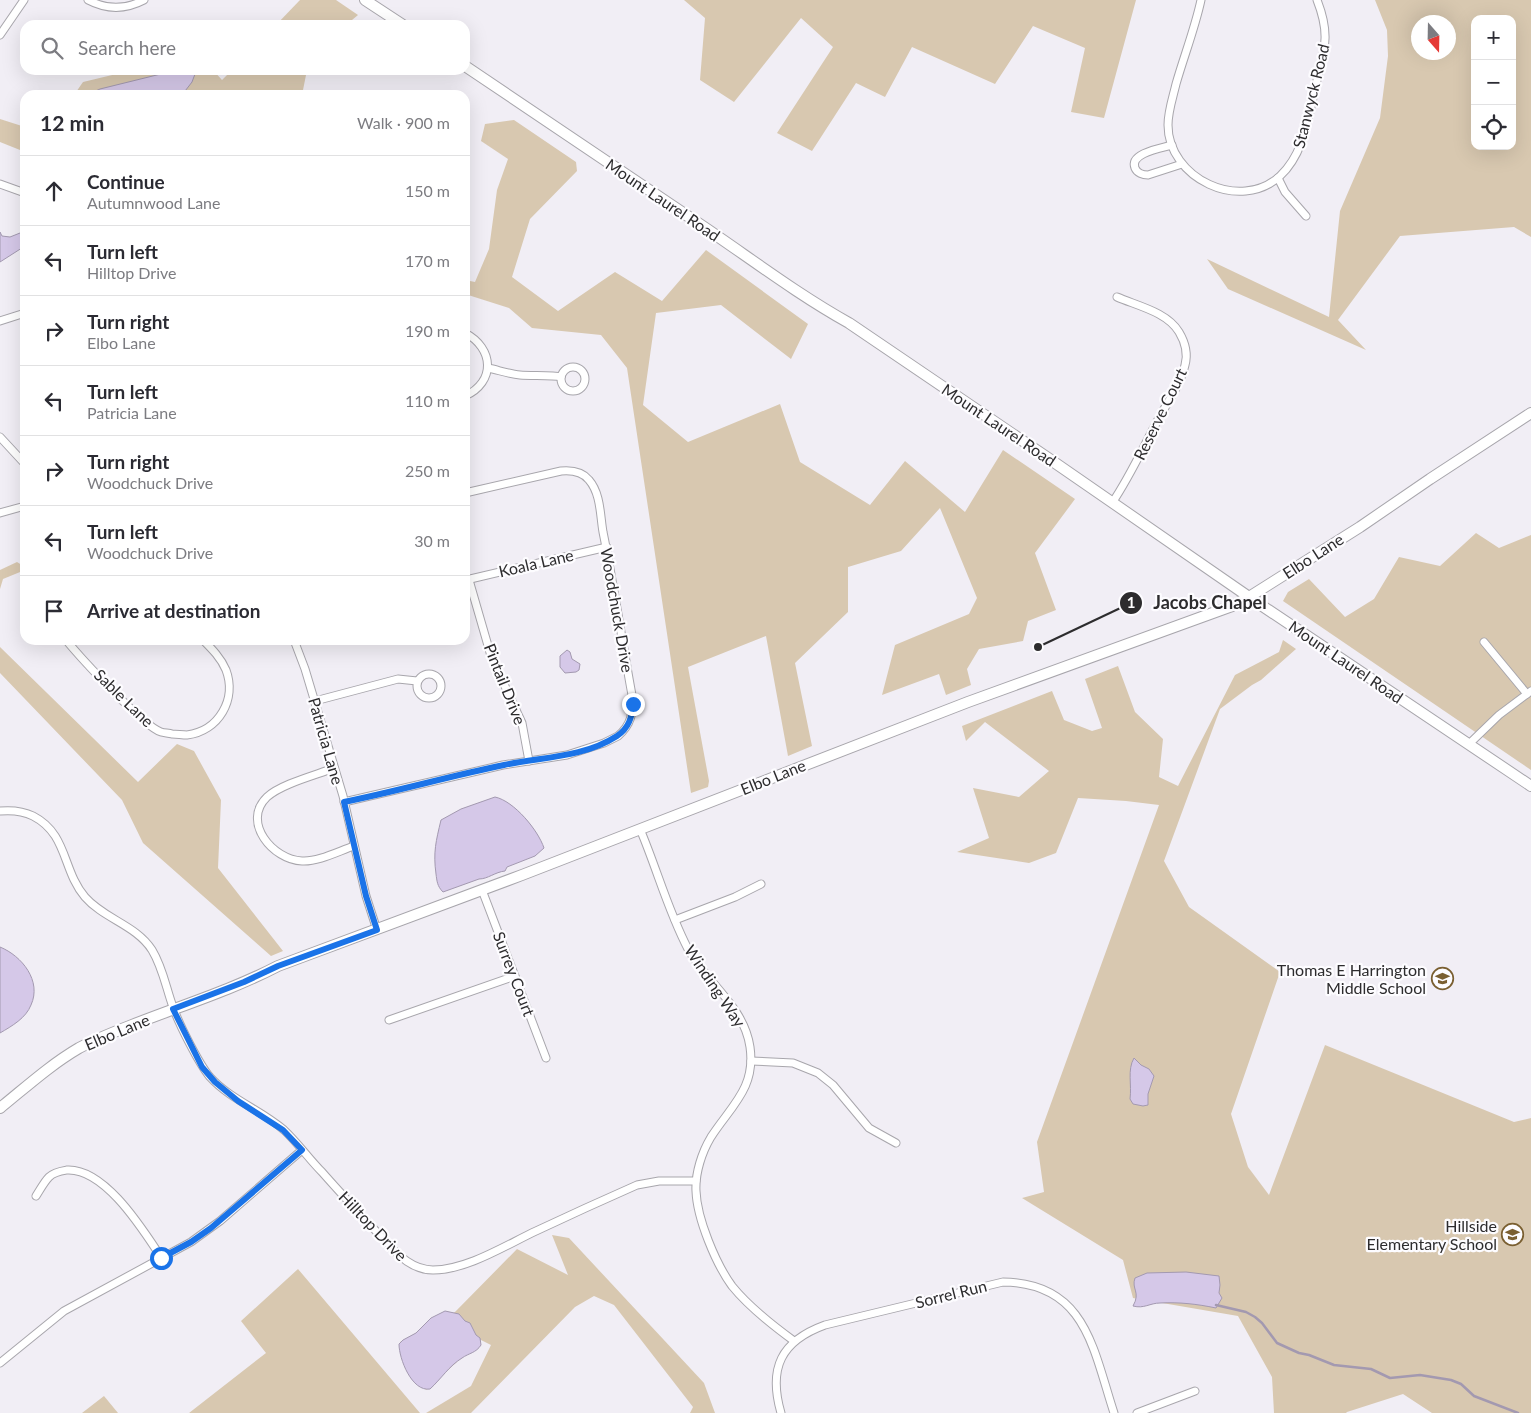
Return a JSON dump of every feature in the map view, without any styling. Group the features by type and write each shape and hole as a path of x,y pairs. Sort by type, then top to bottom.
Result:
{"street":[{"path":"0,35 24,0"},
{"path":"88,0 102,6 118,8 134,5 144,0"},
{"path":"365,0 395,20"},
{"name":"Stanwyck Road","path":"1201,0 1171,104 1168,126 1176,156 1182,164 1198,178 1225,190 1235,191 1255,189 1278,178 1299,150 1324,55 1326,29 1317,0"},
{"name":"Mount Laurel Road","path":"470,69 705,227 759,267 849,324 1249,597 1531,786"},
{"path":"1172,145 1150,150 1140,155 1134,162 1135,168 1148,176 1182,164"},
{"path":"1278,178 1285,192 1306,216"},
{"path":"0,184 20,191"},
{"name":"Reserve Court","path":"1112,503 1128,478 1183,373 1186,358 1186,348 1182,337 1172,323 1161,316 1117,297"},
{"path":"0,321 20,317"},
{"path":"470,336 483,347 488,368 481,384 470,393"},
{"path":"488,368 518,374 548,377 556,375 561,377"},
{"name":"Elbo Lane","path":"0,1108 48,1068 80,1047 244,982 278,966 482,890 932,716 1232,606 1360,527 1531,413"},
{"path":"0,437 20,459"},
{"name":"Woodchuck Drive","path":"344,802 473,771 567,755 604,743 623,731 631,719 632,695 607,546 599,504 590,481 578,472 570,470 553,472 470,492"},
{"path":"0,513 20,507"},
{"name":"Koala Lane","path":"470,579 607,546"},
{"name":"Pintail Drive","path":"470,590 491,656 522,723 529,761"},
{"path":"1469,744 1499,715 1529,692 1484,642"},
{"name":"Sable Lane","path":"71,645 131,708 153,728 161,733 186,735 201,731 214,722 224,710 229,695 228,678 223,663 207,645"},
{"name":"Patricia Lane","path":"296,645 304,664 344,802 377,930"},
{"path":"315,701 398,679 417,681"},
{"path":"334,768 275,791 258,808 257,825 260,832 271,845 283,855 296,860 310,861 354,846"},
{"name":"Hilltop Drive","path":"0,812 20,811 30,814 52,830 58,838 81,893 97,909 136,933 151,949 160,966 173,1009 202,1067 215,1082 238,1101 283,1130 402,1258 422,1269 432,1270 456,1267 637,1185 659,1180 696,1181"},
{"name":"Winding Way","path":"640,829 675,920 694,959 739,1016 748,1036 751,1061 746,1088 707,1145 696,1181 696,1192 703,1221 714,1256 737,1292 775,1327 794,1341"},
{"path":"675,920 735,897 761,884"},
{"name":"Surrey Court","path":"482,890 546,1058"},
{"path":"389,1020 515,976"},
{"path":"751,1061 793,1063 818,1072 833,1085 869,1128 896,1144"},
{"path":"0,1363 64,1311 191,1242 211,1228 302,1150"},
{"path":"36,1196 47,1179 56,1172 72,1170 88,1175 103,1185 116,1198 144,1231 161,1258"},
{"name":"Sorrel Run","path":"781,1413 776,1394 777,1372 784,1353 794,1341 806,1332 825,1325 994,1284 1013,1282 1034,1286 1062,1299 1082,1322 1114,1413"},
{"path":"1137,1413 1195,1392"}],"shaded area":[{"path":"300,0 336,0 358,15 352,20 281,20"},
{"path":"684,0 1136,0 1104,118 1071,112 1085,48 1033,26 995,84 912,47 885,97 856,83 812,151 777,133 833,47 801,18 734,102 700,80 705,18"},
{"path":"1375,0 1531,0 1531,237 1514,227 1400,236 1338,320 1366,350 1228,289 1207,259 1329,317 1340,211 1380,118 1388,56 1387,30"},
{"path":"112,75 218,75 222,80 227,75 306,75 303,90 77,90 83,82"},
{"path":"157,75 195,75 186,90 98,90"},
{"path":"0,119 20,125 20,150 0,142"},
{"path":"514,120 576,162 577,171 530,219 512,277 558,311 615,272 662,301 706,250 808,324 791,359 721,305 656,313 643,405 688,442 780,404 800,462 870,505 905,461 965,512 1003,450 1075,499 1035,553 1056,610 1028,621 1023,641 979,649 967,669 971,685 946,695 939,674 882,695 895,645 969,614 977,598 940,508 901,551 848,567 848,612 795,663 812,746 788,756 766,636 688,667 709,781 708,787 691,793 627,368 601,335 532,328 509,308 470,296 470,281 475,282 489,249 497,190 508,159 481,141 485,124"},
{"path":"0,232 2,236 10,237 20,233 20,249 0,262"},
{"path":"1476,533 1499,548 1531,535 1531,770 1283,601 1288,592 1309,579 1345,617 1374,599 1399,557 1440,566"},
{"path":"17,562 20,564 20,572 3,579 0,589 0,570"},
{"path":"1283,640 1296,649 1261,680 1220,709 1164,861 1189,907 1280,972 1231,1114 1248,1167 1269,1195 1325,1045 1514,1122 1531,1118 1531,1413 1432,1413 1403,1394 1346,1413 1274,1413 1272,1377 1238,1316 1133,1298 1123,1260 1022,1198 1044,1192 1037,1142 1159,805 1078,798 1056,853 1029,863 957,852 989,838 973,788 1019,797 1049,771 985,722 966,741 962,726 1052,691 1064,720 1092,731 1102,728 1085,679 1118,666 1135,712 1163,739 1159,777 1178,786 1235,675 1279,652"},
{"path":"0,647 138,782 177,744 194,751 221,800 218,868 283,951 271,956 143,843 122,800 0,673"},
{"path":"567,650 570,652 572,659 580,664 579,670 576,672 565,673 560,667 560,656"},
{"path":"495,797 510,804 524,817 531,825 544,848 535,856 507,867 505,871 443,892 437,881 435,866 436,841 441,820 461,809"},
{"path":"0,947 16,956 28,970 32,978 34,996 26,1014 0,1033"},
{"path":"1134,1058 1141,1065 1149,1069 1154,1076 1148,1094 1148,1105 1133,1104 1130,1099 1130,1073"},
{"path":"552,1235 569,1238 704,1383 715,1413 690,1413 693,1407 614,1305 594,1296 575,1307 471,1413 426,1413 471,1386 491,1345 481,1340 426,1390 400,1342 455,1312 517,1249 568,1275"},
{"path":"298,1269 420,1413 189,1413 266,1353 241,1321"},
{"path":"1186,1272 1219,1276 1219,1293 1222,1298 1216,1308 1174,1303 1156,1303 1140,1307 1133,1306 1136,1297 1135,1278 1147,1273"},
{"path":"445,1311 459,1314 465,1321 470,1323 476,1335 480,1338 481,1345 477,1350 453,1365 430,1389 424,1389 412,1380 404,1366 399,1344 416,1333 431,1318"},
{"path":"104,1396 118,1413 82,1413"}],"waterway":[{"path":"1216,1305 1246,1312 1255,1317 1277,1343 1299,1353 1334,1365 1371,1369 1390,1378 1420,1375 1451,1380 1461,1384 1474,1396 1518,1413"}],"place":[{"name":"Jacobs Chapel","path":"1038,647"},
{"name":"Thomas E Harrington Middle School","path":"1442,979"},
{"name":"Hillside Elementary School","path":"1513,1235"}],"route":[{"path":"161,1258 191,1242 211,1228 302,1150 283,1130 238,1101 208,1075 202,1067 173,1009 262,975 278,966 377,930 366,896 344,802 473,771 575,753 618,736 631,719 633,704"}]}
